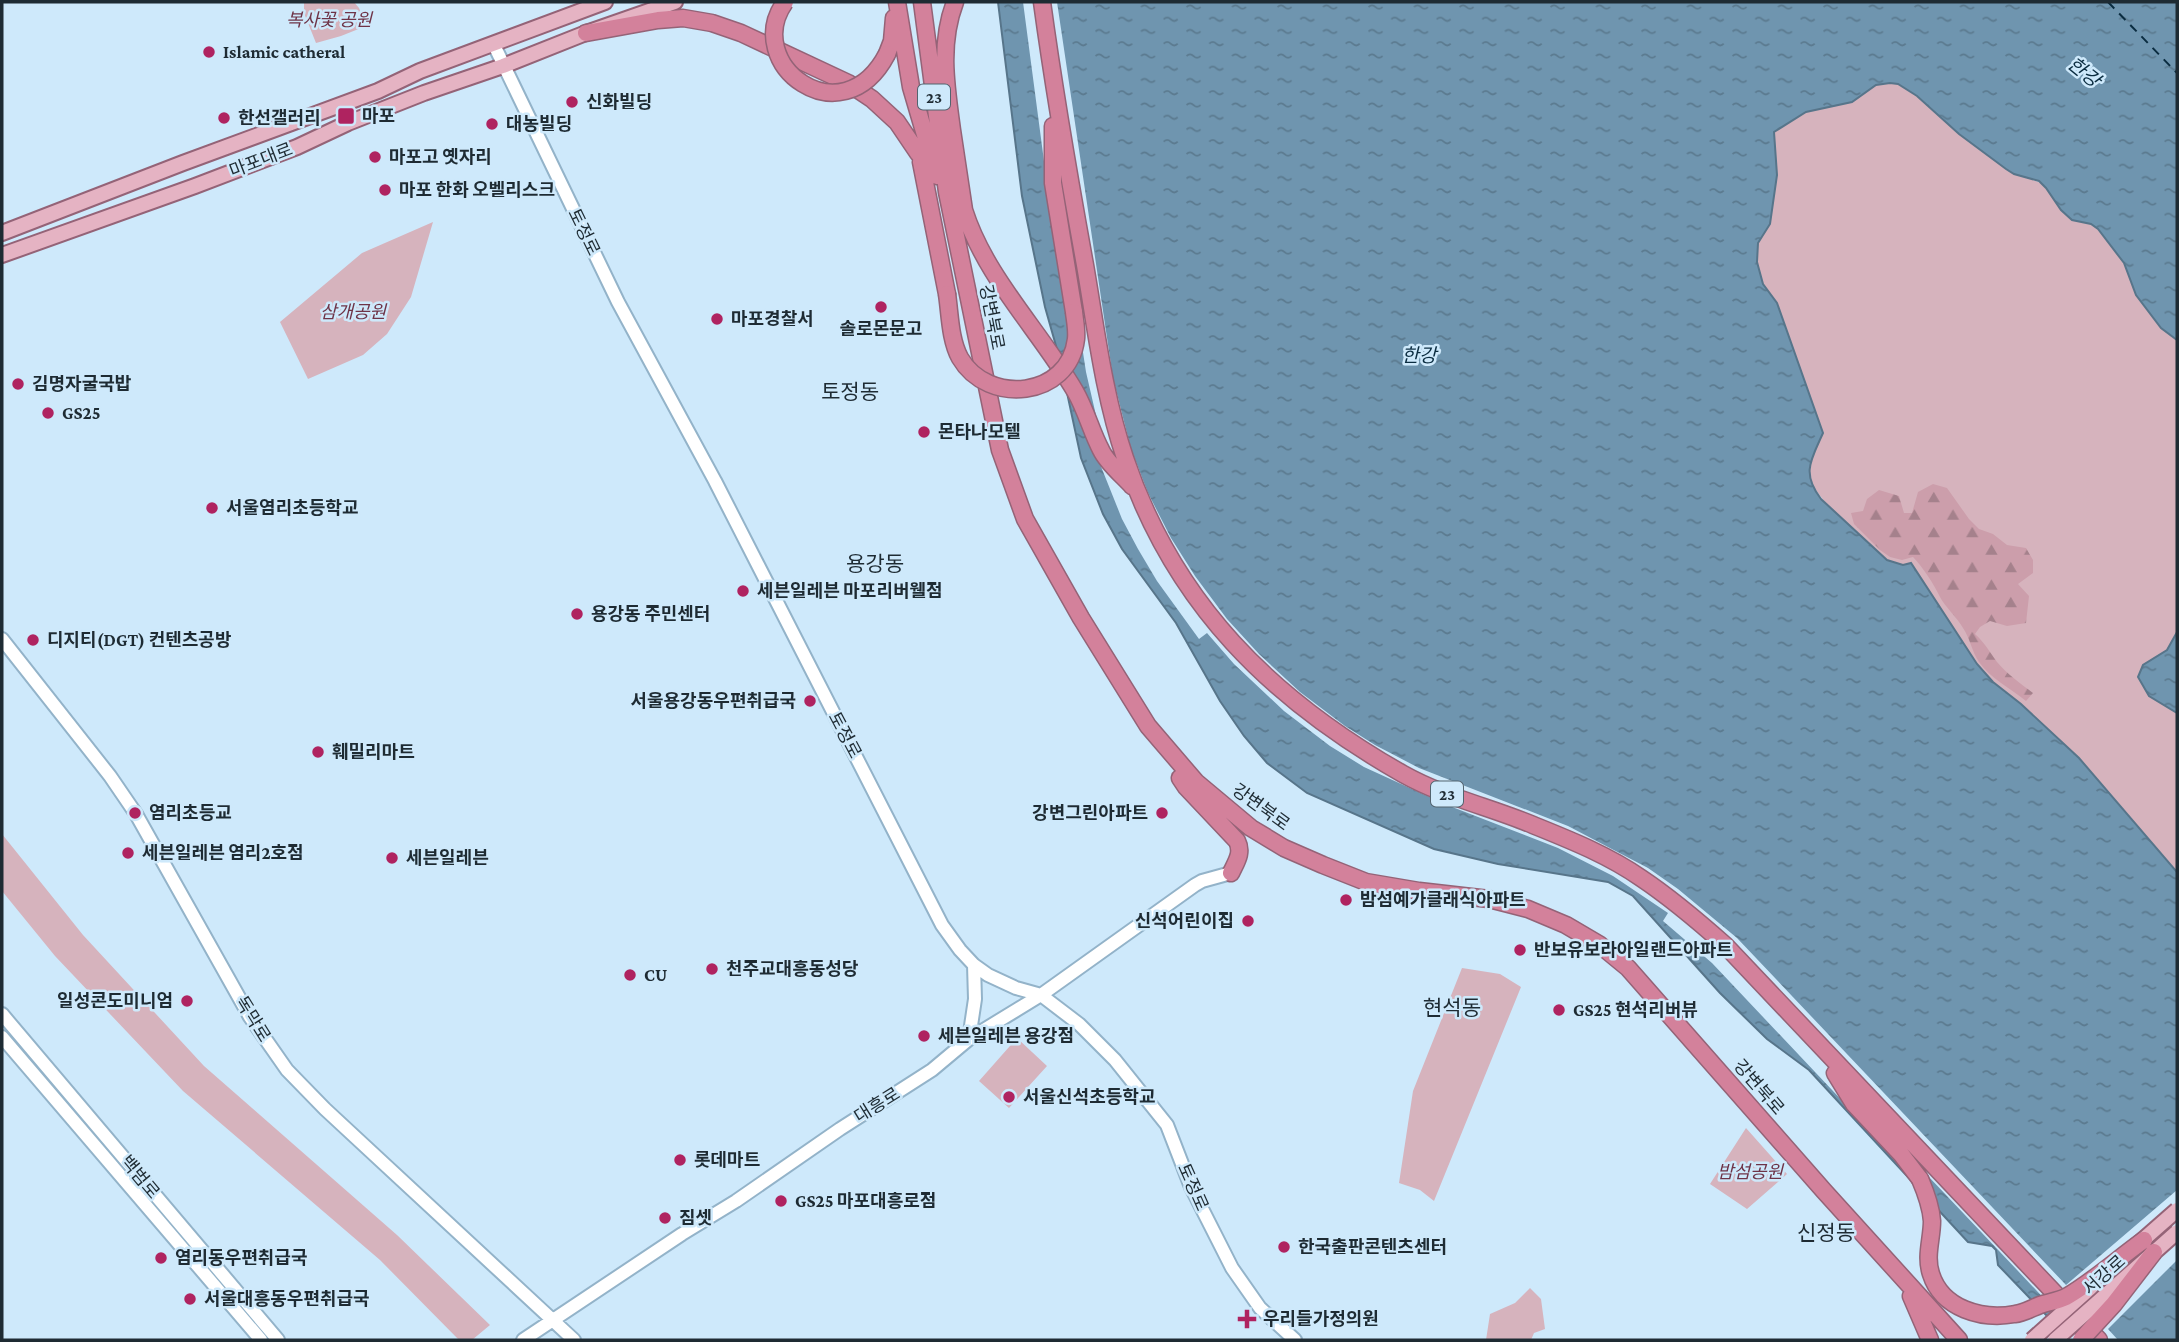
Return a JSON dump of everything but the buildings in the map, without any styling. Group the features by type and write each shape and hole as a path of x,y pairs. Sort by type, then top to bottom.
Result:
{"highway":[{"path":"785,2 777,17 776,41 784,65 801,84 831,94 851,89 880,68 892,41 897,2"},
{"path":"897,2 911,87 937,176"},
{"name":"강변북로","path":"922,2 947,192 992,416 1011,483 1025,519 1148,726 1196,782 1251,828 1284,848 1366,882 1489,899 1528,909 1566,925 1600,945 1628,968 1959,1340"},
{"path":"955,2 945,45 945,80 964,210 969,227 1001,281 1075,391 1101,452 1137,492"},
{"path":"918,153 924,169 954,343 960,357 978,377 989,384 1011,390 1036,387 1057,375 1072,354 1076,340 1053,183 1052,81 1042,2"},
{"path":"586,33 658,20 682,19 712,23 741,33 848,83 872,99 897,122 947,192"},
{"name":"23","path":"1052,81 1112,417 1137,492 1174,567 1219,628 1263,675 1307,712 1355,746 1407,776 1453,797 1529,823 1592,850 1638,876 1681,906 1725,945 2099,1340"},
{"path":"1168,750 1173,767 1186,787 1237,841 1240,853 1231,873"},
{"path":"1819,1046 1854,1104 1901,1154 1920,1180 1928,1198 1932,1220 1928,1262 1931,1275 1937,1287 1958,1307 1993,1315 2027,1311 2064,1298 2149,1246"},
{"path":"2081,1340 2114,1304 2149,1246"},
{"path":"1902,1278 1930,1340"}],"main road":[{"name":"마포대로","path":"2,233 378,91 420,71 604,2"},
{"name":"마포대로","path":"2,255 195,186 348,123 676,2"},
{"name":"토정로","path":"494,45 618,302 715,481 942,925 974,965 1016,988 1041,995 1079,1024 1115,1060 1167,1125 1191,1187 1232,1268 1260,1308 1295,1340"},
{"name":"독막로","path":"2,639 110,776 136,814 250,1017 287,1070 325,1109 574,1340"},
{"name":"대흥로","path":"523,1340 932,1070 969,1039 1041,995 1195,885 1231,873"},
{"path":"969,1039 975,999 974,965"},
{"name":"백범로","path":"2,1014 278,1340"},
{"name":"백범로","path":"2,1037 261,1340"},
{"name":"서강로","path":"2055,1340 2149,1246 2177,1210"},
{"name":"서강로","path":"2032,1340 2149,1246 2177,1231"}],"green space":[{"name":"복사꽃 공원","path":"304,2 354,2 366,26 316,43 304,13"},
{"path":"1883,83 1898,84 1917,96 1959,134 2006,169 2043,184 2072,220 2091,224 2098,229 2124,263 2134,291 2166,332 2177,340 2177,632 2167,650 2143,665 2149,696 2177,713 2177,872 2079,758 1993,682 1904,565 1888,561 1857,535 1821,498 1810,479 1811,461 1823,432 1777,303 1763,284 1757,262 1758,243 1770,224 1777,175 1774,132 1806,112 1852,102"},
{"name":"삼개공원","path":"433,222 411,297 387,334 363,355 308,379 280,322 362,253"},
{"path":"1933,484 1947,488 1979,529 1993,534 2007,545 2026,548 2033,560 2033,573 2018,584 2029,596 2026,623 2007,626 1990,621 1975,634 2001,666 2033,693 2026,701 1979,662 1960,624 1913,557 1902,560 1890,557 1854,524 1851,513 1863,511 1867,499 1879,490 1899,496 1904,513 1912,513 1918,492"},
{"path":"2,834 83,935 204,1066 397,1235 490,1325 472,1340 459,1340 380,1260 183,1091 55,956 2,891"},
{"path":"1462,968 1500,974 1521,987 1434,1201 1420,1190 1399,1183 1413,1091"},
{"path":"1017,1038 1047,1066 1009,1108 979,1081"},
{"name":"밤섬공원","path":"1746,1128 1787,1174 1747,1209 1710,1184"},
{"path":"1530,1288 1541,1299 1545,1329 1534,1333 1531,1340 1486,1340 1490,1314 1515,1303"}],"water":[{"name":"한강","path":"998,2 2177,2 2177,340 2161,328 2136,295 2124,263 2098,229 2091,224 2072,220 2039,181 2006,169 1959,134 1917,96 1898,84 1876,85 1852,102 1806,112 1774,132 1777,175 1770,224 1758,243 1757,262 1763,284 1777,303 1823,433 1810,466 1811,482 1821,499 1887,560 1903,565 1911,563 1977,664 1993,682 2079,758 2177,872 2177,1340 2070,1340 1998,1265 1996,1250 1992,1246 1968,1242 1809,1070 1767,1039 1720,993 1633,896 1608,882 1498,864 1434,849 1307,793 1267,763 1220,701 1176,623 1122,549 1103,514 1081,458 1022,196"},
{"path":"2177,632 2177,713 2149,696 2138,677 2143,665 2167,650"}],"pier":[{"path":"1023,2 1057,2 1113,378 1131,449 1148,493 1171,538 1227,619 1259,654 1300,692 1375,745 1419,768 1568,826 1648,868 1678,889 1737,938 2066,1285 2177,1190 2177,1260 2108,1329 2118,1340 2065,1340 2044,1318 2054,1309 1857,1101 1849,1108 1712,963 1663,921 1668,913 1613,876 1558,848 1447,805 1364,767 1330,746 1284,711 1234,664 1207,633 1199,639 1157,581 1138,549 1122,519 1096,454 1098,424 1086,372 1057,183 1047,184"}],"ferry route":[{"path":"2108,2 2177,73"}],"place":[{"name":"Islamic catheral","path":"209,52"},
{"name":"신화빌딩","path":"572,102"},
{"name":"마포","path":"346,116"},
{"name":"한선갤러리","path":"224,118"},
{"name":"대농빌딩","path":"492,124"},
{"name":"마포고 옛자리","path":"375,157"},
{"name":"마포 한화 오벨리스크","path":"385,190"},
{"name":"솔로몬문고","path":"881,307"},
{"name":"마포경찰서","path":"717,319"},
{"name":"김명자굴국밥","path":"18,384"},
{"name":"GS25","path":"48,413"},
{"name":"몬타나모텔","path":"924,432"},
{"name":"서울염리초등학교","path":"212,508"},
{"name":"세븐일레븐 마포리버웰점","path":"743,591"},
{"name":"용강동 주민센터","path":"577,614"},
{"name":"디지티(DGT) 컨텐츠공방","path":"33,640"},
{"name":"서울용강동우편취급국","path":"810,701"},
{"name":"훼밀리마트","path":"318,752"},
{"name":"염리초등교","path":"135,813"},
{"name":"강변그린아파트","path":"1162,813"},
{"name":"세븐일레븐 염리2호점","path":"128,853"},
{"name":"세븐일레븐","path":"392,858"},
{"name":"밤섬예가클래식아파트","path":"1346,900"},
{"name":"신석어린이집","path":"1248,921"},
{"name":"반보유보라아일랜드아파트","path":"1520,950"},
{"name":"천주교대흥동성당","path":"712,969"},
{"name":"CU","path":"630,975"},
{"name":"일성콘도미니엄","path":"187,1001"},
{"name":"GS25 현석리버뷰","path":"1559,1010"},
{"name":"세븐일레븐 용강점","path":"924,1036"},
{"name":"서울신석초등학교","path":"1009,1097"},
{"name":"롯데마트","path":"680,1160"},
{"name":"GS25 마포대흥로점","path":"781,1201"},
{"name":"짐셋","path":"665,1218"},
{"name":"한국출판콘텐츠센터","path":"1284,1247"},
{"name":"염리동우편취급국","path":"161,1258"},
{"name":"서울대흥동우편취급국","path":"190,1299"},
{"name":"우리들가정의원","path":"1247,1319"}],"district":[{"name":"토정동","path":"850,392"},
{"name":"용강동","path":"875,564"},
{"name":"현석동","path":"1452,1008"},
{"name":"신정동","path":"1826,1233"}]}
